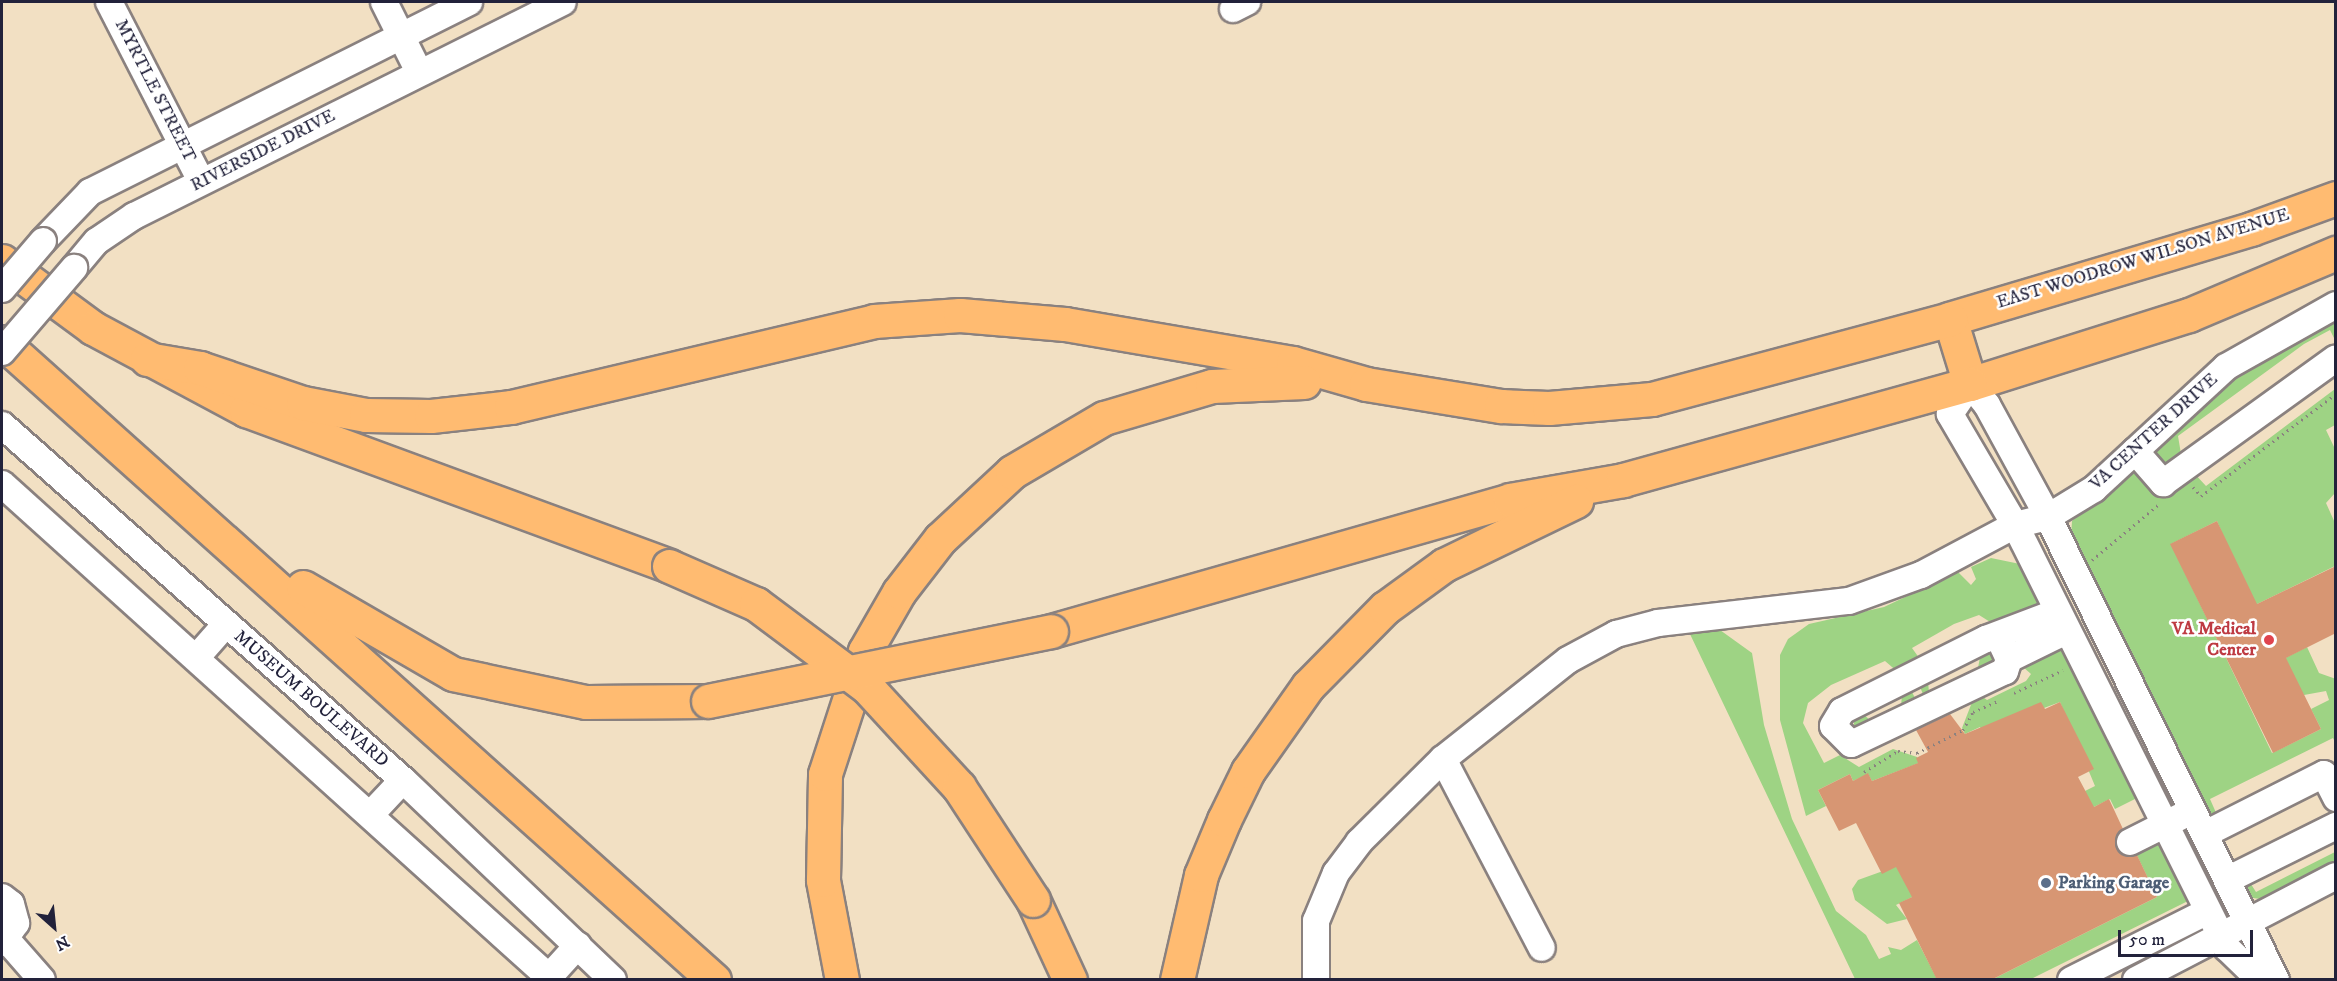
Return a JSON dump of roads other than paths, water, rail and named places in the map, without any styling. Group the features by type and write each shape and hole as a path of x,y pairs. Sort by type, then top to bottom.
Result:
{"main road":[{"name":"EAST WOODROW WILSON AVENUE","path":"1366,384 1501,406 1605,404 1706,387 1950,319 2251,229 2336,198"},
{"path":"225,539 453,674 586,702 708,701 1051,631 1510,500 1623,480 1970,384 2189,315 2336,253"},
{"path":"2,261 93,328 147,359 246,410 669,566 756,604 867,687 959,787 1033,900 1070,980"},
{"path":"147,359 200,368 303,403 366,415 431,416 511,407 874,321 960,315 1065,324 1198,347 1366,384"},
{"path":"1950,319 1970,384"},
{"path":"2,342 225,539 714,980"},
{"path":"842,980 823,880 825,774 865,651 899,592 940,538 1012,472 1104,418 1212,386 1269,380 1366,384"},
{"path":"1177,980 1201,875 1224,820 1248,771 1308,686 1385,608 1444,565 1623,480"}],"street":[{"name":"MYRTLE STREET","path":"109,2 201,181"},
{"path":"384,2 418,72"},
{"path":"2,289 43,241 90,192 469,2"},
{"name":"RIVERSIDE DRIVE","path":"2,352 75,268 115,227 418,72 563,2"},
{"name":"VA CENTER DRIVE","path":"1316,980 1316,921 1335,873 1443,759 1568,660 1616,634 1658,623 1827,606 1886,590 2015,525 2048,517 2094,489 2226,367 2336,305"},
{"path":"2135,451 2163,483 2336,358"},
{"path":"1970,384 1987,405 2048,517 2228,880 2247,920 2257,978 2214,922 2015,525 1950,414 1970,384"},
{"name":"MUSEUM BOULEVARD","path":"2,424 403,780 614,980"},
{"path":"2,484 372,813 550,978 578,945"},
{"path":"2063,624 2094,609"},
{"path":"2004,649 2048,616 2063,624"},
{"path":"196,658 226,624"},
{"path":"1986,639 2004,649 2005,671 1879,734 1851,744 1833,726 1842,711 1986,639"},
{"path":"1443,759 1542,948"},
{"path":"2205,834 2324,774 2336,798"},
{"path":"372,813 403,780"},
{"path":"2130,842 2193,810"},
{"path":"2228,880 2336,826"},
{"path":"2071,980 2214,922 2247,920 2336,876"},
{"path":"2,897 15,913 4,941 42,980"},
{"path":"2136,980 2214,922"}],"place":[{"name":"VA Medical Center","path":"2269,640"},
{"name":"Parking Garage","path":"2046,883"}]}
